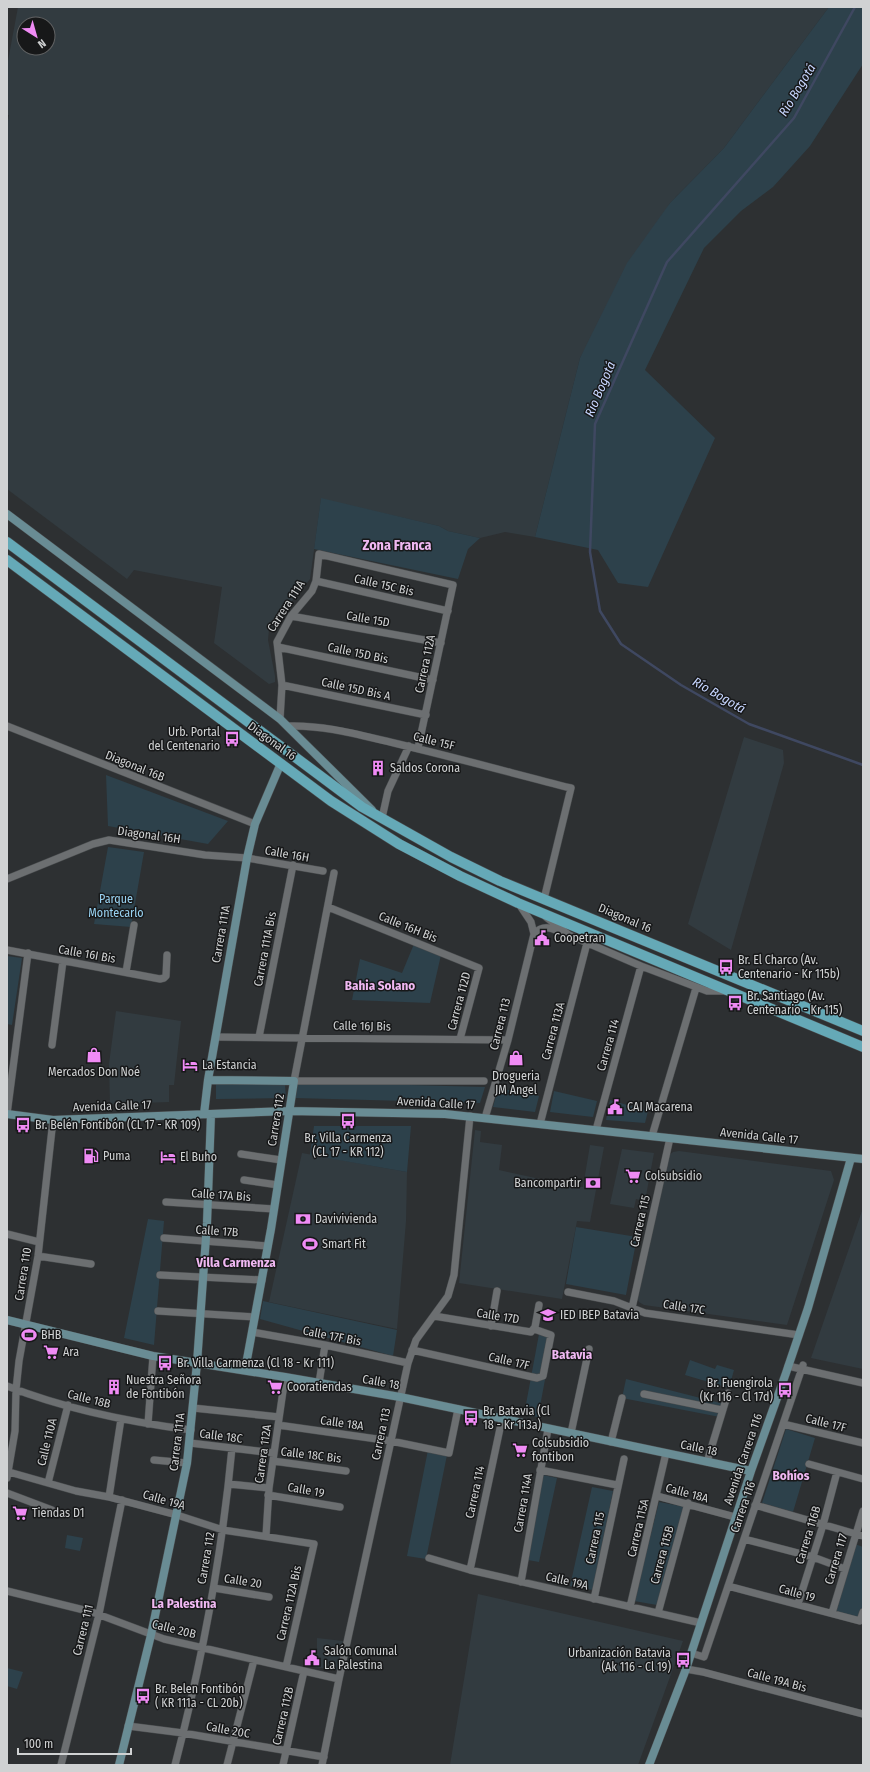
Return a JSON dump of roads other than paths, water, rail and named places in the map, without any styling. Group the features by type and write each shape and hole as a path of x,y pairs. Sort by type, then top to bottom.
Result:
{"main road":[{"name":"Diagonal 16","path":"7,542 310,769 382,818 456,860 544,899 863,1031"},
{"name":"Diagonal 16","path":"7,560 352,816 389,839 518,903 863,1047"}],"street":[{"name":"Diagonal 16","path":"7,514 289,726 346,785 382,818"},
{"name":"Carrera 111A","path":"280,719 282,685 278,647 279,636 291,616 312,591 316,581 319,554 453,585"},
{"name":"Calle 15C Bis","path":"316,581 448,611"},
{"name":"Carrera 112A","path":"418,748 453,585"},
{"name":"Calle 15D","path":"291,616 441,643"},
{"name":"Calle 15D Bis","path":"278,647 433,680"},
{"name":"Calle 15D Bis A","path":"282,685 426,715"},
{"name":"Diagonal 16B","path":"7,726 255,824"},
{"name":"Calle 15F","path":"289,726 341,731 418,748 572,788 544,899"},
{"path":"382,818 388,791 409,746"},
{"name":"Carrera 111A","path":"119,1765 177,1515 190,1443 201,1314 208,1205 208,1080 247,858 255,824 281,763"},
{"name":"Diagonal 16H","path":"7,879 93,844 109,840 205,855 247,858"},
{"name":"Calle 16H","path":"247,858 323,871"},
{"name":"Carrera 111A Bis","path":"259,1037 293,866"},
{"name":"Carrera 112","path":"245,1370 268,1246 294,1080 334,873"},
{"path":"518,903 531,922 534,934 541,928 547,928 569,935"},
{"name":"Calle 16H Bis","path":"328,907 479,968"},
{"name":"Diagonal 16","path":"541,912 569,935 641,966 696,988 707,991 728,991"},
{"path":"126,972 134,925"},
{"name":"Carrera 113","path":"485,1118 508,1040 534,934"},
{"name":"Carrera 113A","path":"540,1124 587,943"},
{"name":"Calle 16I Bis","path":"7,950 164,978 166,976 167,955"},
{"path":"7,1114 11,1062 28,954"},
{"path":"52,1044 63,961"},
{"name":"Carrera 114","path":"596,1130 641,966"},
{"name":"Carrera 112D","path":"460,1040 479,968"},
{"path":"652,1136 696,988"},
{"name":"Calle 16J Bis","path":"216,1037 508,1040"},
{"path":"208,1080 484,1081"},
{"name":"Avenida Calle 17","path":"7,1114 53,1120 289,1111 470,1116 863,1159"},
{"name":"Carrera 113","path":"322,1765 339,1679 408,1363 412,1350 423,1330 448,1296 454,1275 470,1116"},
{"name":"Carrera 110","path":"8,1476 15,1431 16,1390 25,1324 38,1256 53,1120"},
{"name":"Carrera 115","path":"632,1308 670,1138"},
{"path":"241,1154 281,1160"},
{"name":"Avenida Carrera 116","path":"649,1765 686,1669 735,1517 799,1335 851,1158"},
{"path":"244,1180 278,1185"},
{"name":"Calle 17A Bis","path":"166,1202 274,1209"},
{"path":"7,1234 39,1242"},
{"name":"Calle 17B","path":"164,1238 268,1246"},
{"path":"38,1256 91,1264"},
{"path":"160,1275 262,1280"},
{"path":"491,1326 497,1291"},
{"name":"Calle 17C","path":"568,1292 614,1302 645,1312 799,1335"},
{"name":"Calle 17D","path":"434,1316 531,1332 534,1329 539,1305"},
{"path":"158,1311 255,1317"},
{"name":"Calle 18","path":"7,1320 153,1356 245,1370 400,1397 751,1471"},
{"name":"Calle 17F","path":"412,1350 537,1378 543,1376 551,1335 534,1329"},
{"name":"Calle 17F Bis","path":"252,1332 325,1345 408,1363"},
{"path":"319,1383 325,1345"},
{"path":"571,1433 589,1349"},
{"path":"148,1424 153,1356"},
{"path":"789,1364 819,1373 863,1383"},
{"name":"Carrera 116","path":"691,1653 704,1657 802,1368"},
{"name":"Carrera 112A","path":"266,1536 268,1491 285,1377"},
{"name":"Calle 18B","path":"7,1386 16,1390 121,1419 191,1430"},
{"path":"644,1394 722,1410"},
{"path":"707,1462 728,1394"},
{"path":"611,1442 622,1398"},
{"name":"Calle 110A","path":"48,1483 68,1405"},
{"path":"193,1408 279,1417"},
{"name":"Calle 18A","path":"278,1425 391,1441 449,1453 458,1409"},
{"path":"109,1496 121,1419"},
{"name":"Carrera 114","path":"470,1570 502,1419"},
{"name":"Calle 17F","path":"783,1424 863,1443"},
{"path":"7,1429 15,1431"},
{"name":"Carrera 114A","path":"521,1582 548,1429"},
{"name":"Calle 18C","path":"190,1443 274,1453"},
{"name":"Carrera 112","path":"174,1765 203,1648 214,1588 224,1530 232,1448"},
{"name":"Carrera 115A","path":"630,1607 666,1453"},
{"name":"Carrera 115","path":"594,1599 617,1485 624,1459"},
{"path":"154,1460 187,1463"},
{"name":"Calle 18C Bis","path":"273,1461 346,1471"},
{"path":"809,1464 863,1479"},
{"path":"540,1470 617,1485"},
{"name":"Carrera 116B","path":"798,1604 823,1525 837,1472"},
{"name":"Calle 19A","path":"8,1476 109,1496 224,1530 314,1544"},
{"name":"Calle 19","path":"229,1484 340,1507"},
{"path":"7,1493 52,1510"},
{"name":"Calle 18A","path":"657,1496 688,1503 735,1517"},
{"name":"Carrera 111","path":"61,1765 99,1614 122,1500"},
{"name":"Carrera 115B","path":"658,1613 688,1503"},
{"path":"755,1506 863,1536"},
{"name":"Carrera 117","path":"832,1613 863,1511"},
{"path":"744,1539 813,1557 845,1569"},
{"name":"Carrera 112A Bis","path":"286,1667 314,1544"},
{"name":"Calle 19A","path":"429,1558 470,1570 701,1623"},
{"name":"Calle 19","path":"728,1586 860,1621 863,1612"},
{"name":"Calle 20","path":"214,1588 269,1597"},
{"name":"Calle 20B","path":"7,1591 99,1614 150,1635 339,1679"},
{"path":"227,1765 254,1660"},
{"name":"Calle 19A Bis","path":"686,1669 703,1672 863,1714"},
{"name":"Carrera 112B","path":"283,1765 304,1671"},
{"name":"Calle 20C","path":"128,1726 183,1732 324,1757"}],"waterway":[{"name":"Río Bogotá","path":"855,7 794,118 667,262 595,424 590,552 600,611 621,644 681,685 749,724 863,765"}],"place":[{"name":"Urb. Portal del Centenario","path":"232,739"},
{"name":"Saldos Corona","path":"378,768"},
{"name":"Coopetran","path":"542,938"},
{"name":"Br. El Charco (Av. Centenario - Kr 115b)","path":"726,967"},
{"name":"Br. Santiago (Av. Centenario - Kr 115)","path":"735,1003"},
{"name":"Mercados Don Noé","path":"94,1055"},
{"name":"Drogueria JM Angel","path":"516,1058"},
{"name":"La Estancia","path":"190,1065"},
{"name":"CAI Macarena","path":"615,1107"},
{"name":"Br. Villa Carmenza (CL 17 - KR 112)","path":"348,1121"},
{"name":"Br. Belén Fontibón (CL 17 - KR 109)","path":"23,1125"},
{"name":"Puma","path":"91,1156"},
{"name":"El Buho","path":"168,1157"},
{"name":"Colsubsidio","path":"633,1176"},
{"name":"Bancompartir","path":"593,1183"},
{"name":"Davivivienda","path":"303,1219"},
{"name":"Smart Fit","path":"310,1244"},
{"name":"IED IBEP Batavia","path":"548,1315"},
{"name":"BHB","path":"29,1335"},
{"name":"Ara","path":"51,1352"},
{"name":"Br. Villa Carmenza (Cl 18 - Kr 111)","path":"165,1363"},
{"name":"Nuestra Señora de Fontibón","path":"114,1387"},
{"name":"Cooratiendas","path":"275,1387"},
{"name":"Br. Fuengirola (Kr 116 - Cl 17d)","path":"785,1390"},
{"name":"Br. Batavia (Cl 18 - Kr 113a)","path":"471,1418"},
{"name":"Colsubsidio fontibon","path":"520,1450"},
{"name":"Tiendas D1","path":"20,1513"},
{"name":"Salón Comunal La Palestina","path":"312,1658"},
{"name":"Urbanización Batavia (Ak 116 - Cl 19)","path":"683,1660"},
{"name":"Br. Belen Fontibón ( KR 111a - CL 20b)","path":"143,1696"}],"district":[{"name":"Zona Franca","path":"397,545"},
{"name":"Bahia Solano","path":"380,985"},
{"name":"Villa Carmenza","path":"236,1262"},
{"name":"Batavia","path":"572,1354"},
{"name":"Bohíos","path":"791,1475"},
{"name":"La Palestina","path":"184,1603"}],"park label":[{"name":"Parque Montecarlo","path":"116,906"}]}
